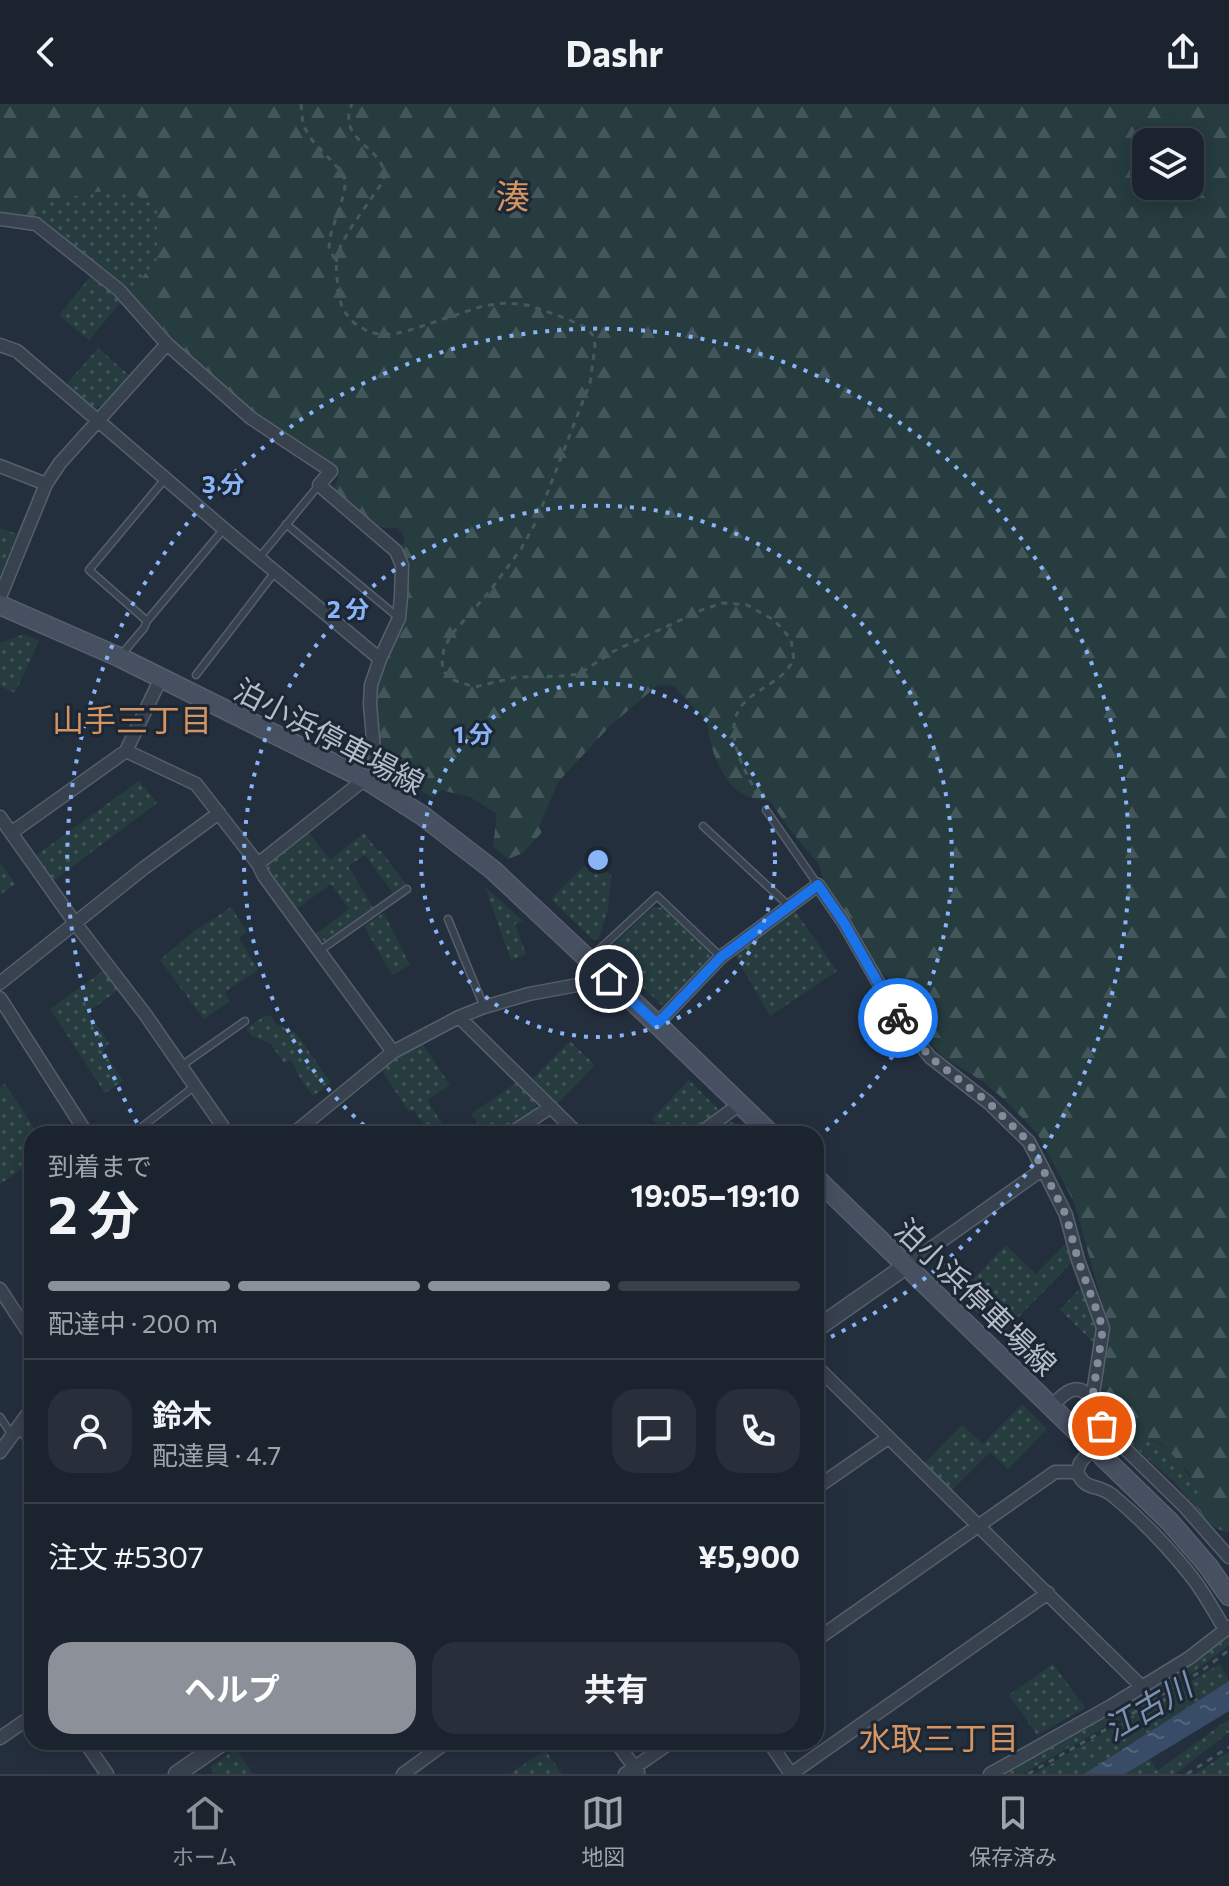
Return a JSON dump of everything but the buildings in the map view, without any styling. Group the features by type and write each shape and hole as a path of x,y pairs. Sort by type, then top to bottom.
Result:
{"main road":[{"name":"泊小浜停車場線","path":"0,605 119,657 371,782 423,816 493,870 763,1126"},
{"name":"泊小浜停車場線","path":"824,1186 1170,1522 1229,1596"}],"street":[{"path":"0,219 36,224 119,290 167,344 251,418 331,471 319,485 396,551 402,565 399,618 371,685 371,782 258,864"},
{"path":"0,597 46,484 60,463 167,344"},
{"path":"0,345 17,351 380,659"},
{"path":"0,466 46,484"},
{"path":"11,833 126,751 161,678"},
{"path":"126,751 196,784 258,864 393,1052"},
{"path":"0,983 144,868 219,813"},
{"path":"0,817 75,923 145,1014 222,1126"},
{"path":"657,1024 721,957 818,885 844,923 900,1020 930,1057 989,1103 1029,1142 1066,1215 1078,1260 1103,1328 1092,1400 1097,1419 1228,1554"},
{"path":"303,1126 393,1052 459,1017 529,994 609,979"},
{"path":"0,998 82,1126"},
{"path":"459,1017 570,1126"},
{"path":"710,1126 740,1104"},
{"path":"522,1126 551,1107"},
{"path":"824,1323 1043,1169"},
{"path":"0,1289 24,1326"},
{"path":"824,1374 1142,1687"},
{"path":"1051,1407 1068,1391 1075,1389 1084,1391 1092,1400"},
{"path":"0,1452 24,1419"},
{"path":"15,1431 24,1435"},
{"path":"824,1482 888,1438"},
{"path":"990,1774 1142,1687 1189,1658 1227,1628 1193,1578 1150,1531 1109,1492 1084,1484 1077,1472 1093,1447"},
{"path":"824,1634 1055,1472 1077,1472"},
{"path":"774,1750 791,1774 1048,1593"},
{"path":"0,1738 24,1722"},
{"path":"90,1750 107,1774"},
{"path":"177,1774 212,1750"},
{"path":"403,1774 436,1750"},
{"path":"621,1750 633,1772 661,1750"}],"lane":[{"path":"147,621 89,570 165,479"},
{"path":"259,558 319,485"},
{"path":"286,524 399,618"},
{"path":"119,657 224,529"},
{"path":"196,675 275,572"},
{"path":"766,810 818,885"},
{"path":"703,826 789,906"},
{"path":"319,951 407,889"},
{"path":"589,959 657,896 721,957"},
{"path":"448,919 484,1007"},
{"path":"181,1066 245,1021"},
{"path":"143,1126 195,1086"},
{"path":"0,1417 15,1431"}],"path":[{"path":"301,104 303,125 346,181 329,247 336,262"},
{"path":"352,104 348,113 352,132 385,168 382,183 341,245 336,262 338,293 343,310 354,323 369,332 384,335 404,332 483,306 506,303 527,305 565,318 587,328 594,337 590,383 536,522 521,549 489,592 451,635 444,649 443,671 450,679 475,687 516,677 579,674 614,651 704,609 723,603 747,605 774,620 791,639 794,660 784,674 744,702 735,718 734,738 741,762 766,810"},
{"path":"1028,1774 1142,1708 1229,1650"},
{"path":"1187,1774 1229,1747"}],"green space":[{"path":"0,104 1229,104 1229,1532 1215,1527 1201,1513 1198,1509 1202,1503 1188,1471 1162,1444 1145,1436 1127,1440 1109,1425 1102,1412 1099,1398 1109,1327 1074,1202 1037,1133 1005,1100 982,1081 942,1056 931,1043 826,886 818,863 770,801 746,796 727,779 710,741 708,723 674,686 658,685 611,725 558,782 539,827 542,832 523,853 508,859 493,846 497,814 470,797 441,790 433,798 382,765 376,690 402,624 407,602 408,563 402,547 405,538 398,528 379,527 333,490 338,470 236,399 173,339 130,291 157,260 157,207 124,188 45,202 34,216 0,212"},
{"path":"124,188 157,207 157,260 130,291 34,216 44,202"},
{"path":"91,276 122,301 89,340 59,315"},
{"path":"98,348 129,375 101,406 92,407 66,385"},
{"path":"0,528 17,534 0,575"},
{"path":"24,634 39,641 15,693 0,686 0,643"},
{"path":"139,781 157,803 53,881 35,856"},
{"path":"309,833 330,860 364,833 406,884 393,893 365,855 348,866 373,907 325,941 315,939 313,936 349,909 331,884 295,910 267,871 268,865"},
{"path":"590,860 611,875 608,909 599,938 593,940 551,899"},
{"path":"0,862 15,884 0,895"},
{"path":"485,887 523,921 515,924 526,954 511,960"},
{"path":"231,907 247,932 239,938 258,970 225,992 230,1001 204,1019 160,960 193,932"},
{"path":"653,907 664,908 710,951 710,960 664,1007 612,958 612,946"},
{"path":"795,911 837,971 770,1016 735,955"},
{"path":"384,913 410,965 392,975 364,926"},
{"path":"106,969 121,988 88,1012 109,1043 103,1051 123,1081 105,1093 50,1009"},
{"path":"264,1016 271,1016 276,1024 296,1033 331,1083 313,1096 291,1060 284,1063 270,1043 252,1036 246,1029"},
{"path":"570,1041 595,1065 556,1105 531,1080"},
{"path":"422,1043 450,1085 427,1100 444,1126 424,1126 414,1110 409,1112 381,1069 397,1055"},
{"path":"689,1080 721,1112 701,1126 659,1126 652,1119"},
{"path":"519,1081 537,1099 535,1110 511,1126 479,1126 471,1114"},
{"path":"5,1084 33,1126 24,1126 24,1168 0,1184 0,1088"},
{"path":"730,1120 736,1126 721,1126"},
{"path":"1071,1238 1077,1257 1000,1336 959,1294 1006,1245 1036,1274"},
{"path":"1086,1282 1099,1327 1097,1346 1060,1310"},
{"path":"1022,1404 1047,1429 1008,1469 990,1452 950,1492 923,1465 962,1425 983,1444"},
{"path":"1145,1436 1166,1448 1181,1464 1203,1503 1198,1509 1172,1480 1127,1440"},
{"path":"1229,1637 1229,1645 1205,1664 1128,1714 1022,1774 1004,1774 1191,1664"},
{"path":"1053,1664 1085,1708 1037,1735 1009,1695"},
{"path":"1220,1664 1229,1681 1084,1774 1034,1774"},
{"path":"1229,1719 1229,1732 1175,1774 1125,1774 1150,1759 1157,1771"},
{"path":"237,1750 253,1774 215,1774 210,1767"},
{"path":"545,1750 562,1774 510,1774"},
{"path":"1229,1752 1229,1774 1194,1774"}],"water":[{"path":"1229,1681 1229,1711 1125,1774 1084,1774"}],"way so far":[{"path":"898,1018 930,1057 989,1103 1029,1142 1066,1215 1078,1260 1103,1328 1092,1400 1102,1426"}],"district":[{"name":"湊","path":"513,195"},
{"name":"山手三丁目","path":"132,719"},
{"name":"水取三丁目","path":"939,1737"}],"route":[{"path":"609,979 657,1024 721,957 818,885 844,923 898,1018"}],"water label":[{"name":"江古川","path":"1147,1706"}]}
